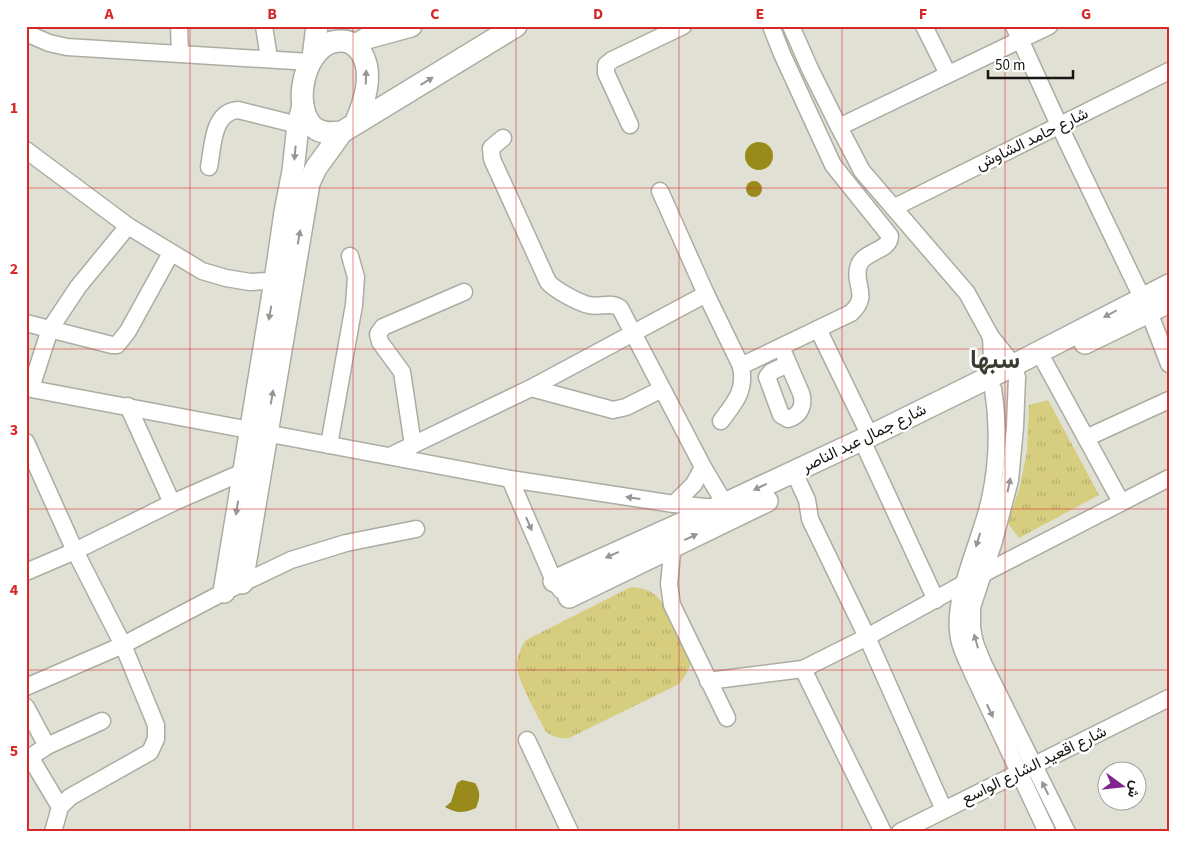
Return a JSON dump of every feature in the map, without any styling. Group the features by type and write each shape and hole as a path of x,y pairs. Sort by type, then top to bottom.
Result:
{"main road":[{"path":"312,59 317,26"},
{"path":"284,280 285,212 294,170 305,76 312,59 320,47 330,42 354,38 362,41 411,26"},
{"path":"300,115 306,118 315,128 328,134 348,128 516,26"},
{"path":"233,588 284,280 309,183 316,168 361,109 367,77 367,65 354,38"},
{"name":"شارع جمال عبد الناصر","path":"1014,371 1045,363 1146,304 1169,285"},
{"name":"شارع جمال عبد الناصر","path":"554,581 721,512 792,480 868,444 1146,304 1169,302"},
{"path":"233,588 243,472 258,432"},
{"name":"شارع جمال عبد الناصر","path":"569,597 670,546 721,512"}],"street":[{"path":"179,26 180,53"},
{"path":"264,26 269,58"},
{"path":"630,125 606,73 606,65 612,60 683,26"},
{"path":"741,366 851,314 856,309 861,297 858,273 859,264 864,257 887,244 890,239 890,236 833,165 771,26"},
{"path":"791,26 838,127 862,170 967,293 1014,371 1015,427 1010,480 996,533 972,607 972,628 975,643 983,664 1067,832"},
{"path":"924,26 948,74"},
{"path":"838,127 948,74 1017,33 1049,26"},
{"path":"1017,33 1059,125 1146,304 1169,364"},
{"path":"28,38 67,47 312,59"},
{"name":"شارع حامد الشاوش","path":"895,207 1169,71"},
{"path":"209,167 218,123 230,111 300,115"},
{"path":"502,138 491,148 492,160 548,282 554,288 590,306 612,304 620,308 702,467 721,512"},
{"path":"26,150 128,226 202,271 250,282 284,280"},
{"path":"660,190 706,294 741,366 743,376 741,390 721,421"},
{"path":"128,226 78,287 50,330 28,388 510,480 721,512"},
{"path":"26,323 117,345 128,331 171,253"},
{"path":"329,446 354,305 356,277 350,256"},
{"path":"413,445 402,372 380,342 378,334 383,327 464,292"},
{"path":"390,456 531,388 706,294"},
{"path":"818,329 936,600"},
{"path":"992,336 992,359 988,384 997,417 995,468 990,499 959,605 958,631 964,653 1047,832"},
{"path":"781,347 788,364"},
{"path":"1045,363 1121,502"},
{"path":"531,388 613,410 626,407 662,389"},
{"path":"1086,438 1169,400"},
{"path":"128,406 172,503"},
{"path":"26,442 75,551 123,645 156,725 156,739 150,752 70,797 60,807 53,832"},
{"path":"674,504 694,484 702,467"},
{"path":"26,572 75,551 172,503 243,472"},
{"path":"708,681 803,669 1169,478"},
{"path":"510,480 554,581 569,597"},
{"path":"792,480 799,506 810,519 867,637 944,810"},
{"path":"26,687 123,645 291,560 346,543 416,529"},
{"path":"670,546 672,554 668,584 672,605 726,718"},
{"path":"803,669 883,832"},
{"name":"شارع اقعيد الشارع الواسع","path":"900,832 1169,698"},
{"path":"26,707 47,746"},
{"path":"60,807 28,759 47,746 102,722"},
{"path":"527,740 570,832"}],"green space":[{"path":"1048,400 1099,495 1019,538 1007,522 1019,490 1027,452 1029,405"},
{"path":"631,587 651,592 665,606 687,647 690,663 688,671 679,684 569,738 560,738 549,734 546,732 529,699 518,673 518,659 522,646 526,640"}],"shaded area":[{"path":"759,142 769,146 773,156 769,166 759,170 749,166 745,156 749,146"},
{"path":"754,181 762,189 754,197 746,189"},
{"path":"462,780 475,783 479,792 479,798 476,808 457,812 445,807 451,802 457,783"}],"district":[{"name":"سبها","path":"995,359"}]}
